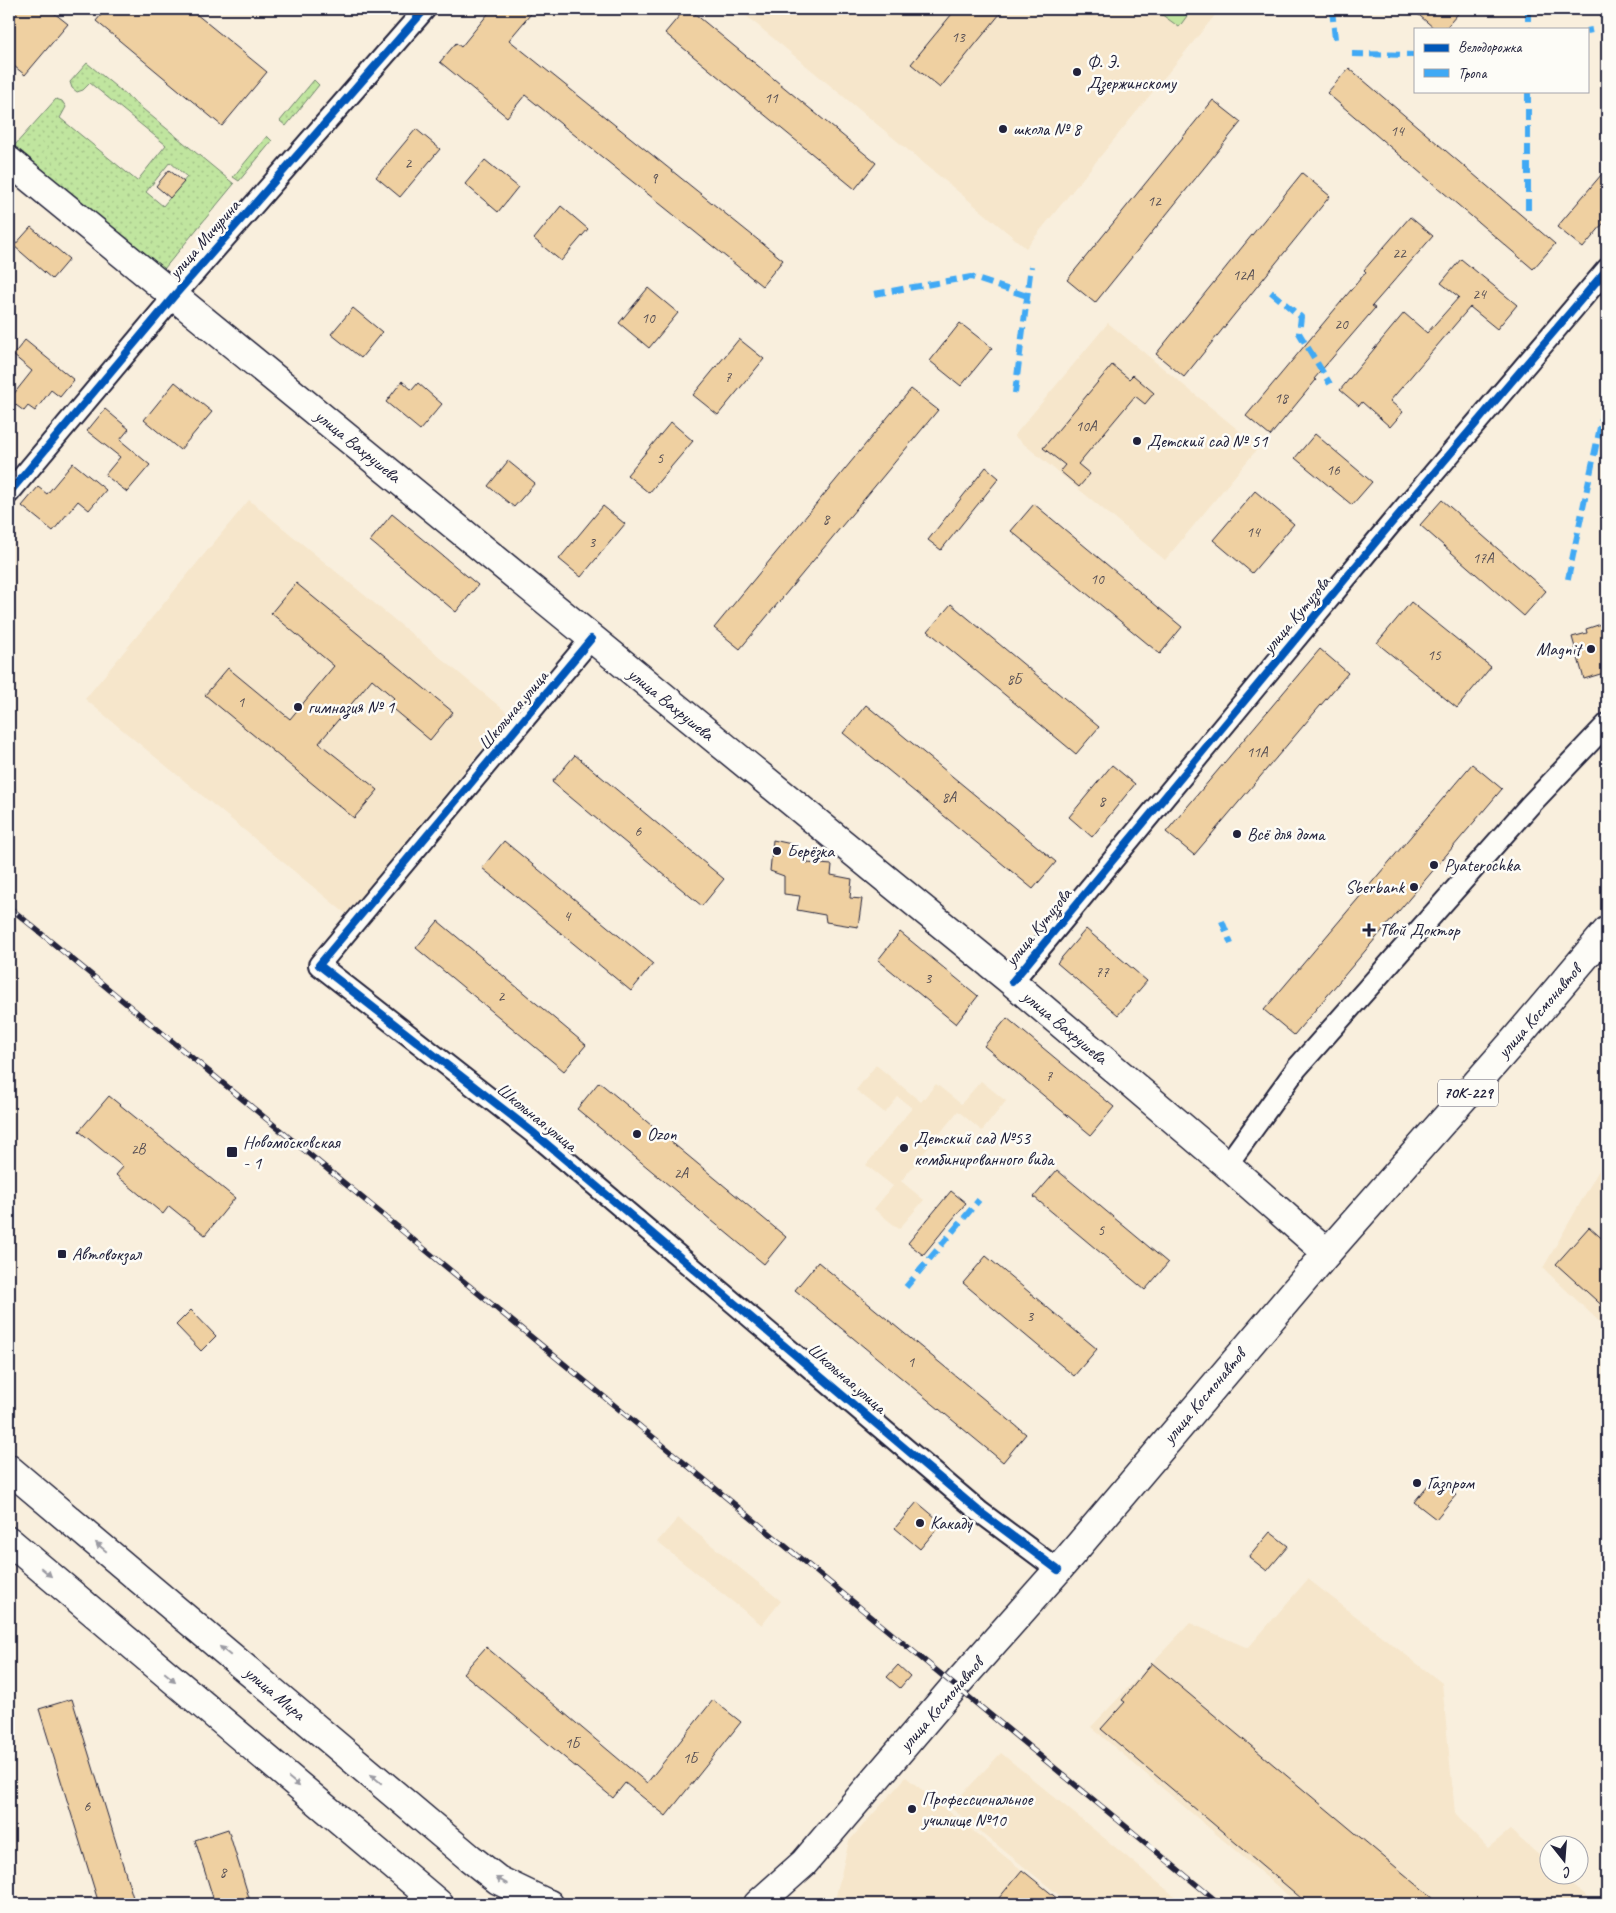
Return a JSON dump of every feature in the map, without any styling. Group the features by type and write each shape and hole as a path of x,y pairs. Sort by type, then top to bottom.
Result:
{"main road":[{"name":"улица Вахрушева","path":"9,161 1012,982 1327,1253"},
{"name":"улица Космонавтов","path":"804,1863 955,1686 1058,1570 1327,1253 1607,932"},
{"name":"улица Мира","path":"9,1469 470,1858 498,1880 544,1904"},
{"path":"9,1540 439,1904"},
{"path":"758,1904 804,1863"},
{"path":"780,1904 804,1863"}],"street":[{"name":"улица Мичурина","path":"9,493 175,295 425,9"},
{"name":"улица Кутузова","path":"1012,982 1383,533 1607,269"},
{"name":"Школьная улица","path":"591,639 320,965 535,1134 975,1508 1058,1570"},
{"path":"1227,1165 1297,1068 1530,805 1607,724"}],"shaded area":[{"name":"школа № 8","path":"738,9 1220,9 1026,248"},
{"name":"Детский сад № 51","path":"1108,323 1259,447 1165,560 1014,436"},
{"name":"гимназия № 1","path":"249,500 510,715 346,914 85,699"},
{"name":"Детский сад №53 комбинированного вида","path":"876,1065 921,1102 936,1084 961,1104 981,1081 1006,1101 982,1131 958,1111 901,1181 924,1200 899,1229 874,1209 893,1186 866,1165 912,1108 898,1097 885,1113 856,1090"},
{"path":"1607,1156 1607,1329 1543,1268"},
{"path":"678,1518 781,1601 762,1625 657,1542"},
{"path":"1308,1579 1442,1683 1455,1813 1488,1848 1510,1830 1538,1854 1538,1886 1574,1886 1595,1904 1298,1904 1091,1727 1190,1623 1248,1648"},
{"path":"1001,1753 1184,1904 1070,1904 950,1807"},
{"name":"Профессиональное училище №10","path":"906,1777 1064,1904 834,1904 849,1841"}],"green space":[{"path":"1154,9 1192,9 1179,27"},
{"path":"87,63 234,184 164,269 14,146 56,99 62,101 66,107 60,118 137,181 166,145 90,83 83,90 77,92 72,88 70,82","holes":["170,162 187,177 163,206 146,192"]},
{"path":"314,80 319,85 286,126 280,121"},
{"path":"267,136 272,141 239,181 233,177"}],"building":[{"path":"19,9 49,9 68,24 25,75 9,62 9,21"},
{"path":"106,9 190,9 267,72 222,126 96,21"},
{"path":"492,9 535,9 509,40 783,260 762,286 525,95 507,117 440,62 456,43 461,47"},
{"path":"685,9 689,9 876,163 855,189 665,33"},
{"path":"956,9 1004,9 940,88 911,64"},
{"path":"1412,9 1462,9 1446,28 1434,28"},
{"path":"1349,68 1555,244 1533,269 1327,93"},
{"path":"1213,100 1241,122 1095,303 1067,280"},
{"path":"416,129 440,149 400,197 376,177"},
{"path":"485,160 518,187 498,212 465,184"},
{"path":"1607,168 1607,219 1583,248 1557,227"},
{"path":"169,170 184,182 170,198 156,186"},
{"path":"1302,173 1330,196 1184,377 1156,354"},
{"path":"561,206 588,229 561,261 534,239"},
{"path":"1410,217 1433,236 1372,306 1375,308 1314,379 1316,380 1270,436 1246,416 1366,272 1364,270"},
{"path":"31,227 69,259 52,279 14,246"},
{"path":"1461,259 1517,305 1497,329 1470,307 1390,401 1403,412 1390,427 1362,402 1359,406 1340,390 1404,313 1427,333 1459,297 1441,283"},
{"path":"648,288 678,313 649,348 619,323"},
{"path":"353,308 382,332 361,358 331,334"},
{"path":"960,323 992,348 961,386 930,361"},
{"path":"739,339 764,359 718,415 693,395"},
{"path":"25,340 74,380 60,397 51,390 35,411 28,406 24,411 9,400 32,371 13,355"},
{"path":"1112,365 1129,379 1133,375 1154,393 1145,404 1135,396 1078,464 1090,474 1079,487 1060,471 1065,465 1043,448"},
{"path":"402,381 412,390 418,383 442,404 420,430 386,402"},
{"path":"175,382 212,412 180,450 144,420"},
{"path":"911,389 938,410 740,649 714,628"},
{"path":"105,409 129,429 120,440 150,465 127,492 105,475 120,457 87,431"},
{"path":"671,422 693,441 649,493 627,475"},
{"path":"1315,434 1372,482 1352,505 1295,458"},
{"path":"508,461 535,483 514,507 488,486"},
{"path":"73,463 106,490 89,510 78,501 53,531 22,506 38,487 47,494"},
{"path":"986,467 999,478 941,550 928,540"},
{"path":"1255,491 1294,524 1252,573 1213,540"},
{"path":"1442,500 1546,591 1524,616 1420,525"},
{"path":"1034,504 1182,627 1160,654 1011,531"},
{"path":"603,506 625,524 581,577 559,559"},
{"path":"392,514 478,585 456,612 370,541"},
{"name":"гимназия № 1","path":"296,583 453,712 430,740 388,705 394,698 372,679 319,743 378,790 354,818 205,695 228,668 290,719 334,666 271,613"},
{"path":"1411,602 1491,667 1457,708 1377,643"},
{"path":"951,604 1099,727 1076,754 928,631"},
{"name":"Magnit","path":"1607,622 1607,672 1584,679 1572,637 1587,633 1586,629"},
{"path":"1320,649 1348,673 1194,855 1166,832"},
{"path":"866,705 1056,862 1033,889 843,733"},
{"path":"575,755 724,879 702,906 552,782"},
{"path":"1472,764 1502,789 1294,1035 1264,1010"},
{"path":"1112,765 1135,784 1092,837 1069,817"},
{"path":"773,840 796,845 794,851 808,856 807,863 832,865 831,875 852,879 850,898 862,899 858,927 826,922 825,915 797,910 800,896 784,894 784,876 770,871"},
{"path":"504,841 653,964 631,991 482,868"},
{"path":"438,921 586,1045 564,1071 416,948"},
{"path":"1086,929 1147,981 1118,1015 1057,963"},
{"path":"900,932 978,996 956,1024 878,960"},
{"path":"1007,1018 1114,1107 1091,1135 984,1046"},
{"path":"599,1082 786,1237 764,1264 577,1109"},
{"name":"Новомосковская - 1","path":"109,1096 235,1198 205,1235 169,1206 163,1214 116,1175 123,1167 79,1131"},
{"path":"1057,1170 1168,1263 1145,1290 1034,1197"},
{"path":"951,1191 966,1203 923,1255 908,1243"},
{"path":"1589,1227 1607,1243 1607,1310 1556,1264"},
{"path":"986,1256 1097,1349 1074,1376 963,1283"},
{"path":"818,1262 1026,1434 1003,1462 795,1290"},
{"path":"191,1310 216,1336 201,1351 176,1325"},
{"path":"1434,1478 1456,1495 1436,1519 1414,1502"},
{"path":"917,1502 942,1523 920,1549 895,1528"},
{"path":"1270,1532 1288,1546 1267,1571 1249,1557"},
{"path":"486,1647 647,1783 713,1700 741,1722 666,1816 625,1783 613,1798 463,1673"},
{"path":"1152,1663 1440,1904 1308,1904 1101,1729 1125,1702 1122,1700"},
{"path":"898,1665 910,1676 900,1688 887,1677"},
{"path":"72,1699 135,1904 99,1904 39,1709"},
{"path":"228,1829 251,1904 215,1904 195,1840"},
{"path":"1022,1870 1064,1904 994,1904"}],"railway":[{"path":"9,907 1220,1904"}],"marked path":[{"path":"1332,9 1335,39"},
{"path":"1528,9 1528,28"},
{"path":"1588,31 1592,30"},
{"path":"1352,54 1414,55"},
{"path":"1528,92 1528,210"},
{"path":"1015,393 1031,266"},
{"path":"874,294 971,277 1027,296"},
{"path":"1271,292 1301,317 1299,333 1330,384"},
{"path":"1568,579 1607,394"},
{"path":"1222,921 1231,944"},
{"path":"906,1287 979,1200"}],"cycle path":[{"path":"9,493 175,295 425,9"},
{"path":"1012,982 1389,526 1607,269"},
{"path":"591,639 319,965 535,1134 980,1512 1058,1570"}],"place":[{"name":"Ф. Э. Дзержинскому","path":"1077,72"},
{"name":"школа № 8","path":"1003,129"},
{"name":"Детский сад № 51","path":"1137,441"},
{"name":"Magnit","path":"1591,649"},
{"name":"гимназия № 1","path":"298,707"},
{"name":"Всё для дома","path":"1237,834"},
{"name":"Берёзка","path":"777,851"},
{"name":"Pyaterochka","path":"1434,865"},
{"name":"Sberbank","path":"1414,887"},
{"name":"Твой Доктор","path":"1369,930"},
{"name":"Ozon","path":"637,1134"},
{"name":"Детский сад №53 комбинированного вида","path":"904,1148"},
{"name":"Новомосковская - 1","path":"232,1152"},
{"name":"Автовокзал","path":"62,1254"},
{"name":"Газпром","path":"1417,1483"},
{"name":"Какаду","path":"920,1523"},
{"name":"Профессиональное училище №10","path":"912,1809"}]}
